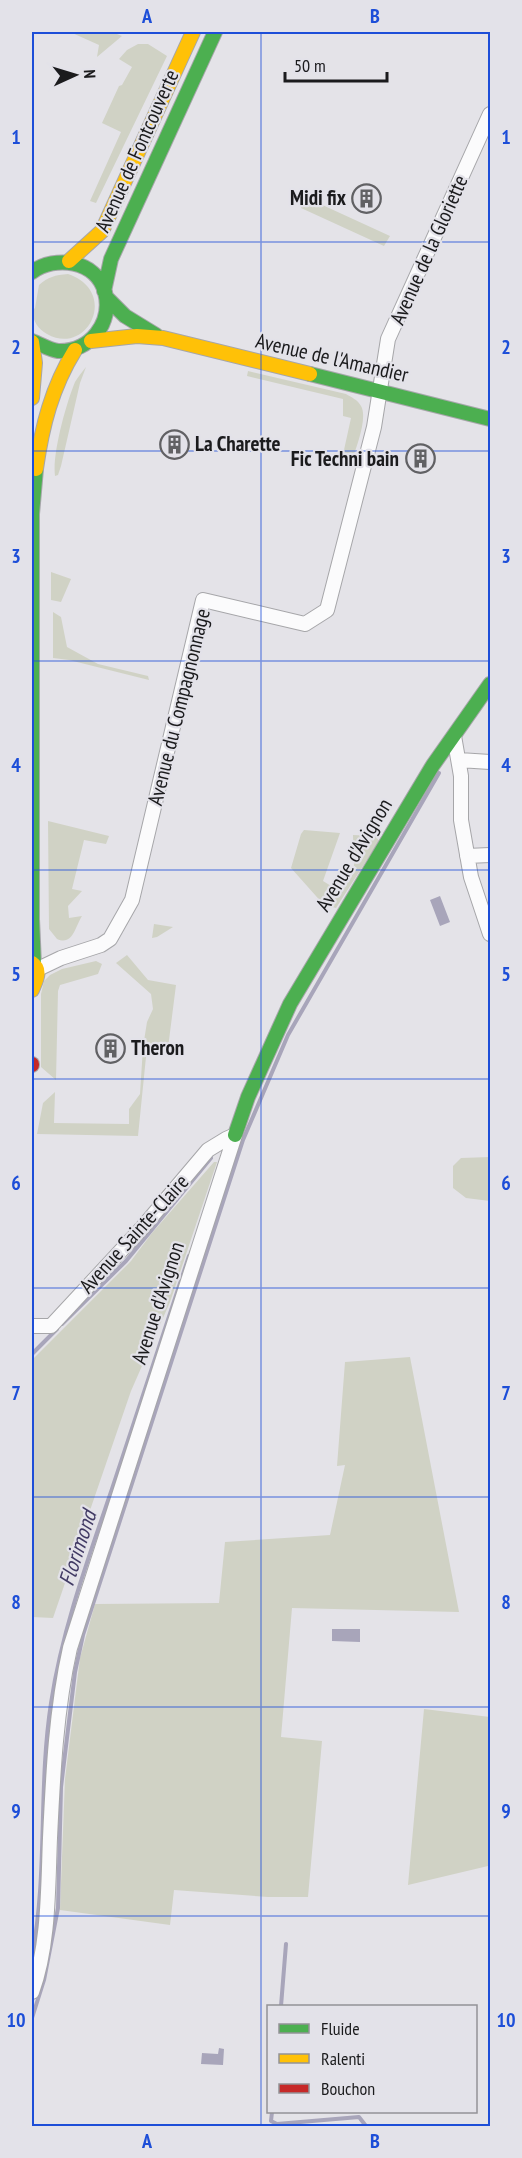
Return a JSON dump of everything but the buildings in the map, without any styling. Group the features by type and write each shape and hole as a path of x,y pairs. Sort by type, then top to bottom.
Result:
{"main road":[{"name":"Avenue de Fontcouverte","path":"69,261 102,231 193,32"},
{"name":"Avenue de Fontcouverte","path":"91,341 105,321 107,309 105,294 111,259 215,32"},
{"path":"32,272 48,262 69,261"},
{"name":"Avenue de l'Amandier","path":"69,261 91,271 99,280 105,294 124,316 163,338"},
{"name":"Avenue de l'Amandier","path":"91,341 137,336 163,338 490,419"},
{"path":"32,341 45,349 60,352 75,350 91,341"},
{"path":"32,341 36,353 32,398"},
{"path":"33,992 38,979 34,966 32,919 32,514 34,479 52,391 58,376 75,350"},
{"name":"Avenue d'Avignon","path":"235,1136 248,1097 290,1004 384,850 392,832 490,684"}],"street":[{"name":"Avenue de la Gloriette","path":"379,390 388,339 490,114"},
{"name":"Avenue du Compagnonnage","path":"34,966 101,945 110,939 132,900 203,600 305,624 327,610 374,427 379,390"},
{"path":"454,736 459,760 461,820 467,856 471,877 490,934"},
{"path":"459,760 490,762"},
{"path":"467,856 490,855"},
{"name":"Avenue Sainte-Claire","path":"32,1326 51,1326 142,1228 208,1150 235,1136"},
{"name":"Avenue d'Avignon","path":"32,1992 41,1952 47,1908 54,1761 61,1687 70,1648 235,1136"}],"shaded area":[{"path":"70,32 112,32 122,36 97,57 99,45"},
{"path":"138,44 148,44 167,56 96,203 90,201 121,132 102,123 119,86 122,85 132,67 119,59 127,50"},
{"path":"305,197 390,236 384,246 301,208"},
{"path":"68,274 84,283 92,294 95,307 92,319 85,330 74,337 62,339 41,330 32,311 35,308 39,285 52,277"},
{"path":"86,367 80,383 61,466 58,475 55,476 56,455 64,416 75,382"},
{"path":"248,371 346,394 356,400 363,411 363,418 352,461 342,459 351,418 343,416 343,399 247,376"},
{"path":"51,572 71,579 61,602 51,600"},
{"path":"53,612 61,617 67,647 98,664 148,676 149,680 53,658"},
{"path":"48,821 109,836 106,844 84,840 72,889 82,891 68,906 69,918 82,916 73,934 67,940 57,939 49,929"},
{"path":"304,830 340,833 323,881 336,889 344,873 351,877 357,868 354,866 353,835 376,836 379,841 336,908 324,905 291,868"},
{"path":"440,896 450,922 440,926 430,900"},
{"path":"154,924 173,927 152,938"},
{"path":"127,955 148,980 176,985 168,1048 166,1046 147,1047 138,1136 37,1134 43,1103 55,1092 54,1123 129,1124 129,1109 140,1094 143,1047 147,1022 153,1009 151,994 116,963"},
{"path":"96,961 102,964 98,974 60,985 56,1080 41,1067 41,994 44,981 62,969"},
{"path":"490,1157 490,1201 466,1198 453,1188 453,1166 461,1158"},
{"path":"214,1162 217,1162 170,1302 131,1391 53,1618 32,1617 32,1360 131,1261 152,1233"},
{"path":"410,1357 459,1612 292,1608 281,1737 322,1741 308,1897 268,1897 174,1890 170,1925 60,1910 65,1779 80,1658 95,1604 219,1603 225,1542 330,1535 345,1465 337,1466 345,1362"},
{"path":"332,1629 360,1629 360,1642 332,1641"},
{"path":"424,1709 490,1717 488,1866 408,1885"},
{"path":"219,2048 224,2049 223,2065 201,2064 202,2053 218,2054"}],"waterway":[{"path":"32,2018 44,1980 58,1908 61,1787 75,1672 83,1635 243,1140 288,1035 439,773"},
{"path":"62,1324 126,1261 211,1158"},
{"name":"Florimond","path":"32,1956 40,1893 47,1735 62,1649 85,1568 189,1256"},
{"path":"32,1354 57,1329"},
{"path":"281,2005 286,1944"},
{"path":"272,2113 271,2121 277,2124 359,2117 366,2126"}],"traffic: fast":[{"path":"104,291 111,259 215,32"},
{"path":"32,272 52,263 63,262 84,267 100,281 107,303 102,325 96,334 80,347 58,351 32,341"},
{"path":"106,297 125,316 156,335"},
{"path":"310,374 490,419"},
{"path":"34,965 32,514 36,469"},
{"path":"235,1135 248,1097 290,1004 433,765 490,684"}],"traffic: slow":[{"path":"69,261 102,231 193,32"},
{"path":"91,341 137,336 163,338 310,374"},
{"path":"32,342 35,363 32,398"},
{"path":"36,469 49,407 60,378 75,350"},
{"path":"32,963 37,969 32,990"}],"place":[{"name":"Midi fix","path":"367,198"},
{"name":"La Charette","path":"174,444"},
{"name":"Fic Techni bain","path":"420,459"},
{"name":"Theron","path":"110,1048"}]}
